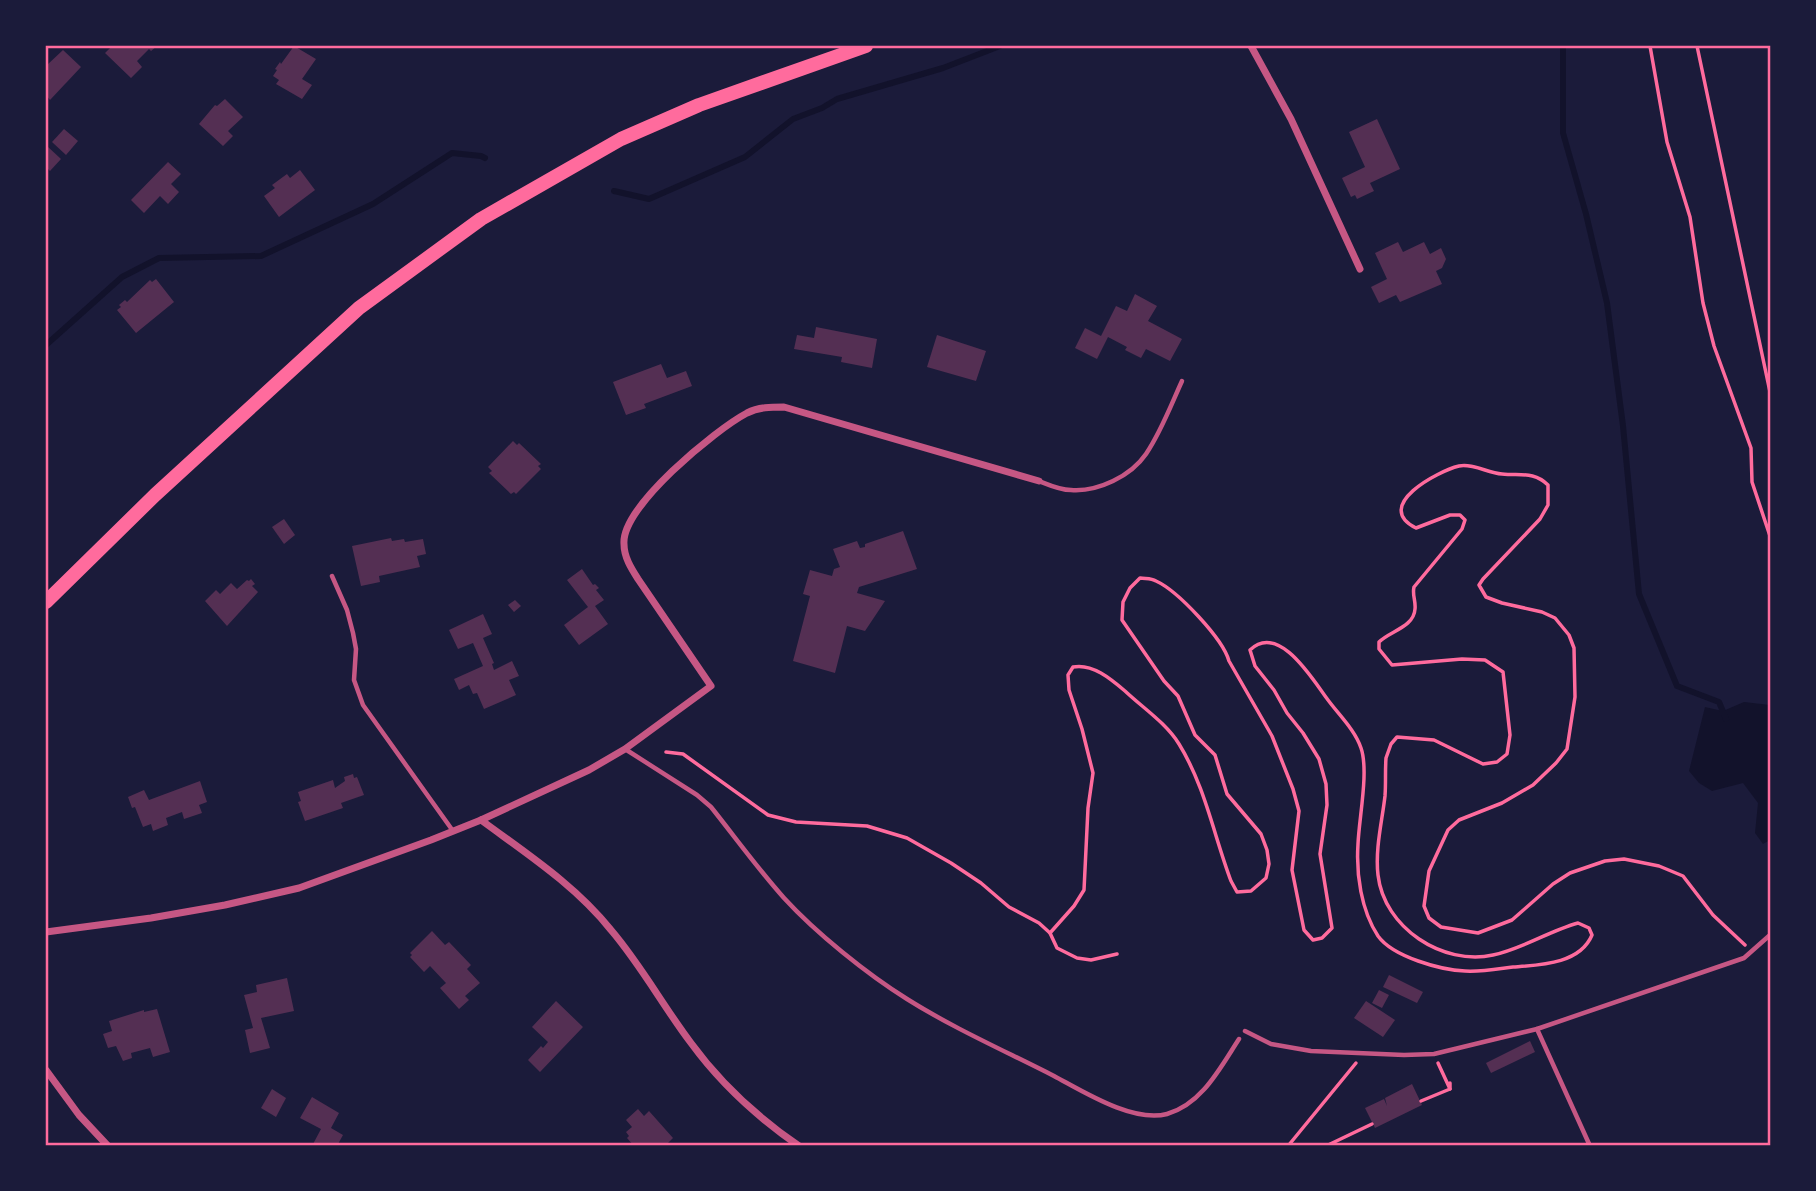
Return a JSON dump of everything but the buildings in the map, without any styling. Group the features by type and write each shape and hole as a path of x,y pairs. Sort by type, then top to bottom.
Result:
{"main road":[{"path":"46,602 155,495 359,308 470,227 621,139 699,105 866,46"}],"street":[{"path":"1251,46 1291,119 1360,270"},
{"path":"46,932 176,914 299,888 453,832 589,770 625,749 711,686 628,563 623,542 629,520 647,497 702,445 747,413 763,407 784,407 1039,481"},
{"path":"481,820 546,867 580,896 611,929 710,1067 753,1112 799,1146"},
{"path":"46,1070 79,1115 108,1146"}],"lane":[{"path":"1039,481 1071,490 1083,489 1105,483 1128,471 1148,452 1182,381"},
{"path":"332,576 347,610 353,633 356,649 354,680 363,705 453,832"},
{"path":"625,749 697,795 711,807 784,898 865,968 907,999 1081,1090 1133,1114 1165,1114 1182,1108 1199,1096 1239,1039"},
{"path":"1245,1031 1271,1044 1311,1051 1434,1055 1537,1029 1744,958 1770,935"},
{"path":"1537,1029 1590,1146"}],"path":[{"path":"1650,46 1667,142 1690,218 1703,303 1714,346 1751,448 1752,482 1770,536"},
{"path":"1696,46 1770,392"},
{"path":"1050,933 1068,914 1084,890 1088,808 1093,773 1083,729 1069,690 1068,675 1073,667 1083,665 1112,679 1179,744 1195,776 1237,892 1251,891 1266,878 1269,864 1261,834 1227,794 1214,755 1195,734 1178,696 1164,681 1122,620 1123,602 1130,588 1140,578 1154,579 1171,591 1213,632 1226,648 1229,661 1272,736 1287,769 1299,811 1292,870 1304,930 1313,940 1322,938 1332,929 1320,854 1327,804 1326,784 1319,759 1255,666 1250,650 1256,645 1270,642 1294,656 1339,713 1361,749 1365,775 1357,846 1359,878 1362,897 1379,937 1391,948 1414,959 1467,971 1565,959 1588,944 1592,935 1589,928 1578,923 1493,955 1460,956 1442,951 1415,937 1393,913 1380,885 1379,830 1385,799 1386,758 1397,737 1434,740 1483,764 1497,762 1507,754 1510,735 1503,672 1485,660 1462,659 1392,665 1379,649 1379,642 1385,636 1409,622 1416,610 1412,594 1414,587 1462,529 1465,520 1460,515 1450,515 1416,527 1403,517 1401,507 1406,496 1415,487 1461,465 1503,474 1530,474 1541,478 1548,485 1548,505 1540,519 1479,585 1486,597 1555,618 1569,635 1574,648 1575,697 1567,748 1556,762 1534,785 1502,803 1459,820 1448,830 1429,871 1424,906 1429,918 1441,927 1478,933 1512,920 1553,884 1570,873 1605,861 1624,859 1658,866 1683,876 1719,922 1753,951"},
{"path":"666,752 682,754 768,815 796,822 867,826 907,838 981,883 1009,907 1039,923 1050,933 1057,948 1077,958 1091,960 1117,954"},
{"path":"1288,1146 1364,1053"},
{"path":"1421,1101 1450,1086 1434,1055"},
{"path":"1326,1146 1372,1124"}],"shaded area":[{"path":"1744,702 1770,705 1770,840 1763,844 1755,833 1758,803 1743,783 1712,791 1699,783 1689,771 1705,707 1723,711"}],"waterway":[{"path":"614,191 649,199 745,157 793,119 837,99 943,68 1000,46"},
{"path":"1563,46 1563,133 1607,303 1623,426 1639,594 1677,686 1719,702 1726,719"},
{"path":"46,345 122,277 159,258 261,256 373,204 452,153 485,158"}]}
